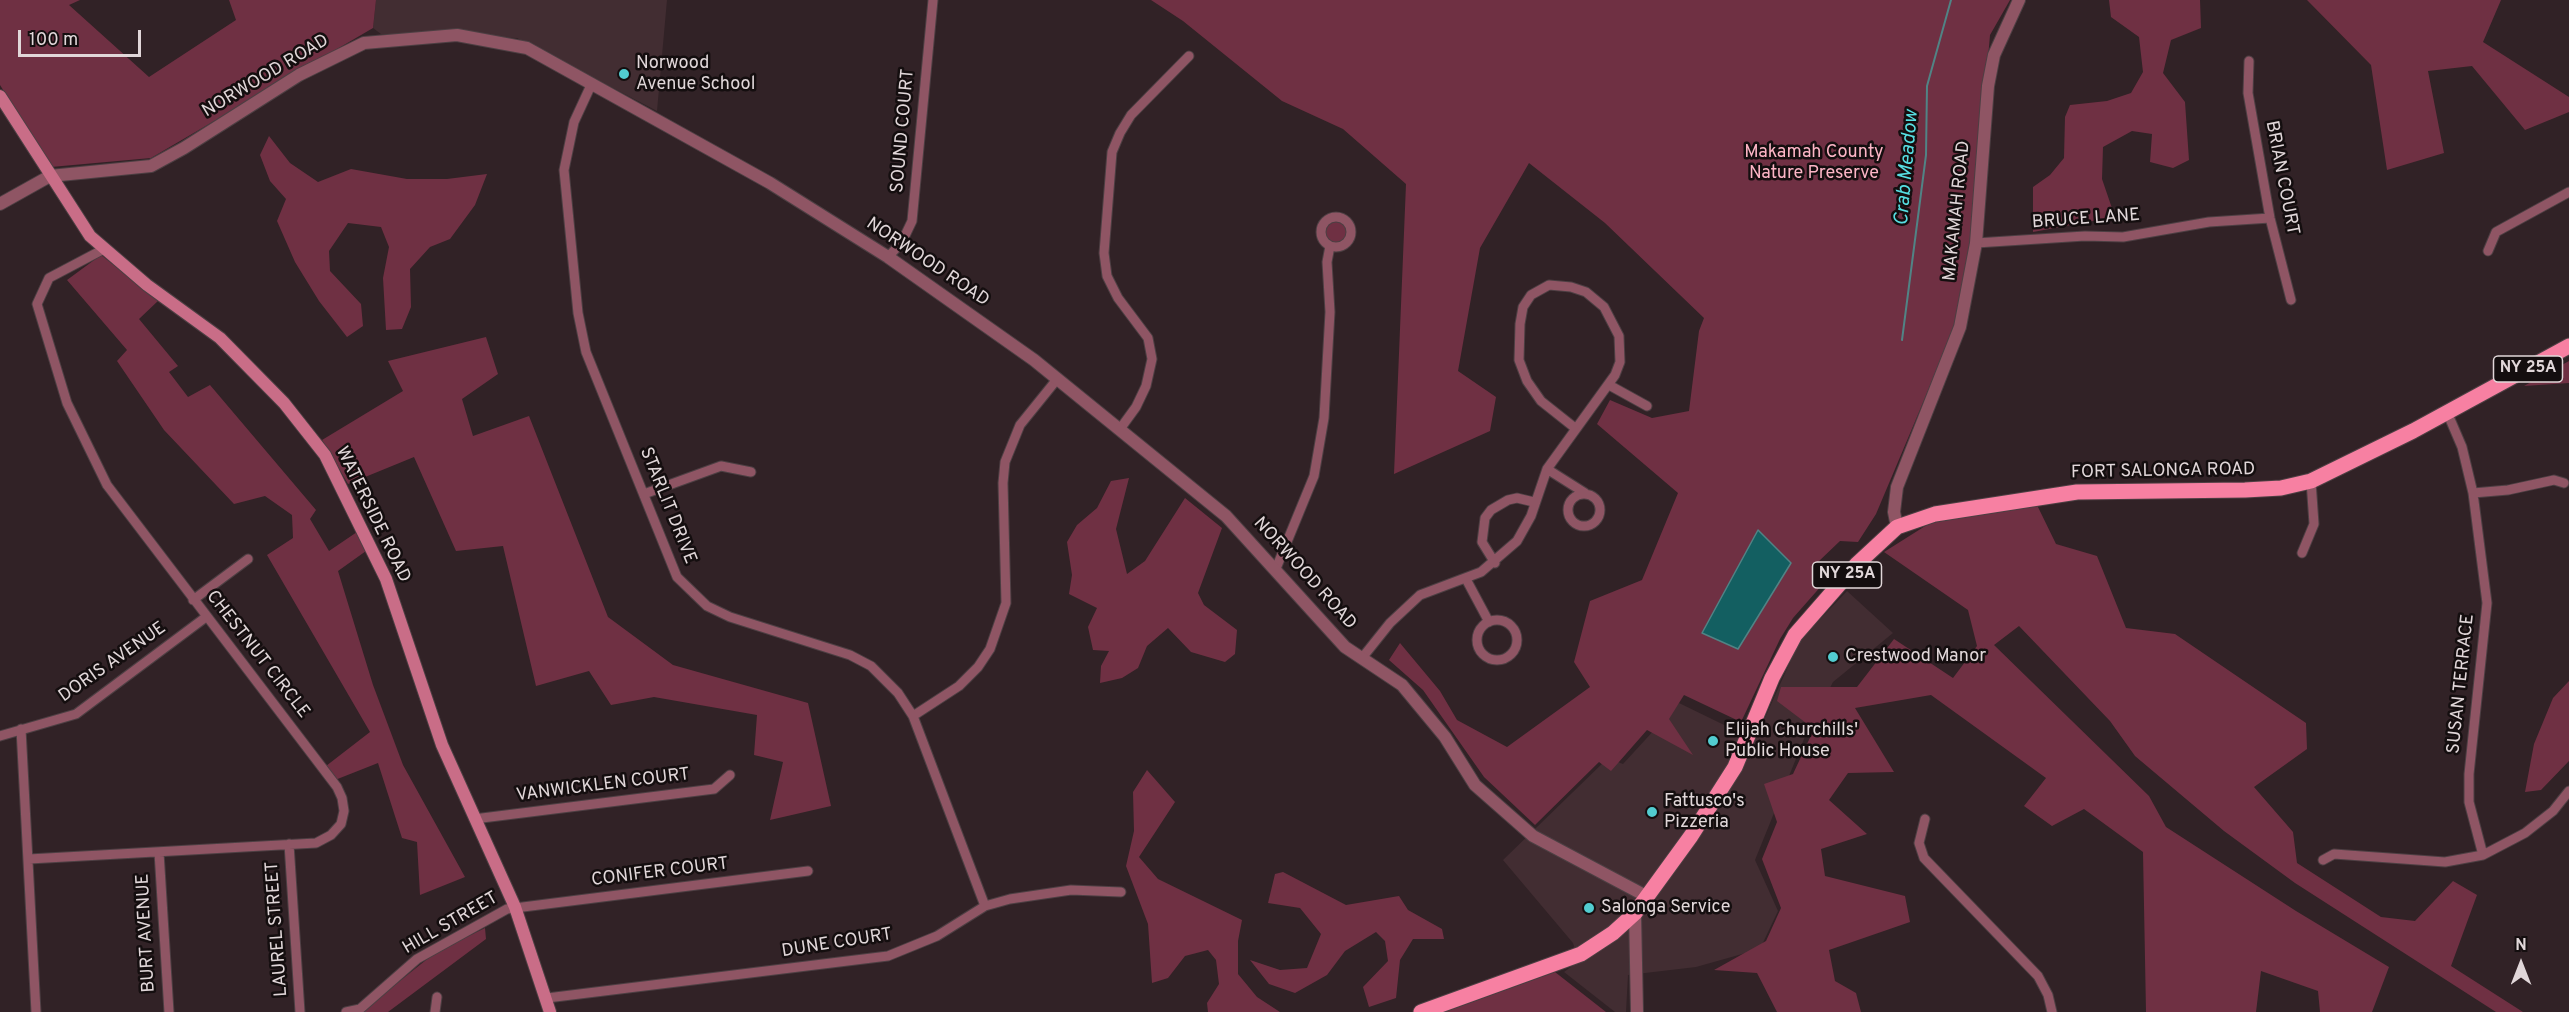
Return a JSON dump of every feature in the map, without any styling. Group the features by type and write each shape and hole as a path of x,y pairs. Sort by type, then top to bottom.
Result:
{"main road":[{"name":"WATERSIDE ROAD","path":"0,96 90,236 147,285 220,338 284,403 325,455 386,579 442,745 515,907 550,1012"},
{"name":"FORT SALONGA ROAD","path":"1421,1012 1581,954 1613,933 1635,913 1691,836 1736,767 1772,678 1794,635 1846,576 1897,527 1935,514 2077,492 2245,490 2281,488 2311,481 2447,412 2569,346"}],"street":[{"name":"SOUND COURT","path":"888,257 902,242 912,221 933,0"},
{"name":"MAKAMAH ROAD","path":"1897,527 1894,512 1897,488 1960,327 1976,243 1988,86 1994,55 2019,0"},
{"name":"NORWOOD ROAD","path":"50,176 151,166 184,148 299,75 364,43 434,35 492,40 527,48 760,178 888,257 977,317 1058,378 1226,516 1345,647 1402,685 1445,737 1475,785 1533,836 1646,896"},
{"path":"1120,429 1136,407 1146,386 1152,359 1148,338 1118,298 1107,276 1104,253 1112,152 1131,115 1189,56"},
{"name":"BRIAN COURT","path":"2249,61 2248,93 2270,218 2291,300"},
{"name":"STARLIT DRIVE","path":"592,83 574,122 564,170 578,313 586,352 677,577 699,600 730,617 850,655 871,666 886,680 898,693 913,716 985,906"},
{"path":"0,204 50,176"},
{"path":"2488,251 2496,232 2569,192"},
{"name":"BRUCE LANE","path":"1976,243 2085,236 2123,237 2209,222 2270,218"},
{"path":"1275,571 1314,476 1324,418 1330,312 1327,262 1330,246"},
{"name":"CHESTNUT CIRCLE","path":"29,859 316,843 331,835 341,824 344,811 342,798 324,770 107,485 67,403 37,304 49,278 104,249"},
{"path":"1362,658 1389,624 1420,595 1466,579 1495,563 1517,541 1528,522 1547,469 1575,428 1609,385 1620,362 1620,350 1614,323 1604,307 1586,292 1571,287 1549,285 1532,295 1521,314 1519,360 1527,381 1541,401 1575,428"},
{"path":"913,716 959,686 978,667 990,649 1006,603 1003,503 1005,462 1020,425 1058,378"},
{"path":"1609,385 1647,406"},
{"name":"SUSAN TERRACE","path":"2447,412 2462,447 2473,493 2487,621 2469,774 2469,802 2483,855"},
{"path":"644,494 721,466 751,472"},
{"path":"1547,469 1585,494"},
{"path":"2473,493 2508,490 2554,480 2564,483"},
{"path":"2302,553 2314,524 2311,481"},
{"path":"1495,563 1482,542 1485,518 1491,510 1508,500 1517,498 1534,502"},
{"path":"193,600 248,559"},
{"path":"1466,579 1489,622"},
{"name":"DORIS AVENUE","path":"0,736 76,714 206,617"},
{"path":"1502,621 1508,624 1516,635 1515,648 1506,658 1493,660 1479,648 1478,636 1489,622 1502,621"},
{"path":"21,729 36,1012"},
{"name":"VANWICKLEN COURT","path":"474,819 714,789 730,775"},
{"path":"2323,860 2334,854 2445,862 2483,855 2525,833 2553,811 2569,790"},
{"path":"1925,819 1919,843 1924,858 2038,976 2048,995 2052,1012"},
{"name":"LAUREL STREET","path":"289,844 300,1012"},
{"name":"BURT AVENUE","path":"159,852 169,1012"},
{"name":"CONIFER COURT","path":"515,907 808,871"},
{"name":"DUNE COURT","path":"547,998 888,956 937,936 985,906 1042,892 1121,891"},
{"name":"HILL STREET","path":"346,1012 360,1009 417,959 496,913 515,907"},
{"path":"1635,913 1637,1012"},
{"path":"435,1012 437,997"}],"shaded area":[{"name":"Norwood Avenue School","path":"376,0 667,0 657,111 517,38 381,34 373,28"},
{"path":"1847,591 1893,633 1833,682 1804,739 1755,860 1778,911 1760,949 1696,967 1628,975 1626,1012 1615,1012 1564,972 1579,961 1573,943 1503,860 1608,758 1623,764 1679,703 1755,740 1800,640"}],"green space":[{"path":"0,0 80,0 69,5 149,77 236,20 229,0 376,0 373,28 151,158 51,167 0,85"},
{"name":"Makamah County Nature Preserve","path":"1151,0 2010,0 1990,35 1974,219 1957,322 1876,514 1858,542 1840,541 1818,562 1830,576 1793,618 1780,639 1741,722 1684,695 1669,719 1693,755 1647,730 1611,771 1599,762 1535,825 1484,777 1423,690 1389,660 1400,643 1440,691 1457,720 1507,747 1590,687 1574,662 1590,601 1642,580 1678,493 1597,424 1610,400 1652,418 1689,411 1699,331 1704,318 1605,223 1529,163 1480,248 1458,371 1496,397 1490,431 1394,474 1406,184 1343,129 1282,101 1183,21"},
{"path":"2109,0 2200,0 2201,28 2171,40 2163,73 2185,102 2189,160 2173,168 2150,162 2152,134 2132,131 2103,147 2102,179 2115,217 2033,232 2033,187 2050,175 2064,158 2065,117 2070,105 2107,101 2131,93 2143,72 2139,37 2111,17"},
{"path":"2307,0 2501,0 2483,42 2569,97 2569,112 2525,130 2472,66 2428,71 2444,153 2387,170 2371,65"},
{"path":"269,136 290,163 318,182 351,169 407,179 447,179 487,174 475,205 450,239 430,247 410,269 411,307 402,329 386,330 383,278 389,247 381,227 348,223 329,251 330,271 361,304 363,326 347,337 319,301 295,262 277,221 286,199 270,181 260,155"},
{"path":"1336,219 1345,222 1348,231 1345,240 1336,243 1327,240 1324,231 1327,222"},
{"path":"101,255 159,300 139,319 178,366 169,372 188,397 210,385 316,510 310,519 329,551 357,532 366,551 338,571 373,685 403,765 465,877 420,895 417,842 402,838 378,763 335,780 326,766 370,732 267,555 293,538 292,515 265,496 234,504 164,430 117,361 127,350 67,280"},
{"path":"486,337 498,374 462,399 473,436 529,416 608,617 673,665 808,703 831,806 770,820 783,762 754,755 757,715 654,697 611,705 589,671 536,686 503,546 456,551 414,457 348,484 322,440 403,391 388,361"},
{"path":"2569,361 2569,383 2524,386"},
{"path":"1129,478 1116,529 1127,574 1145,561 1185,498 1222,528 1198,593 1204,605 1237,630 1235,654 1225,662 1191,652 1168,628 1147,646 1138,668 1122,678 1100,683 1101,666 1109,651 1093,650 1088,627 1097,608 1069,594 1072,575 1067,542 1077,525 1097,508 1111,481"},
{"path":"2037,505 2056,544 2097,556 2126,628 2175,634 2306,723 2307,749 2254,787 2293,832 2297,863 2381,917 2415,921 2453,881 2477,895 2451,966 2523,1012 2496,1012 2295,883 2224,831 2135,756 2110,721 2019,626 1994,645 2149,796 2166,827 2296,911 2389,967 2372,1012 2320,1012 2318,991 2261,971 2256,1012 2146,1012 2143,852 2084,809 2052,826 2024,806 2046,778 1931,695 1855,708 1894,772 1848,773 1829,800 1867,834 1821,849 1825,876 1905,896 1910,922 1829,950 1835,981 1856,993 1861,1012 1777,1012 1757,973 1714,970 1766,941 1781,908 1762,859 1777,822 1764,784 1793,774 1814,729 1777,701 1781,687 1857,687 1894,639 1953,678 1977,646 1968,610 1884,552 1930,523"},
{"path":"2569,681 2569,761 2541,790 2525,792 2534,744 2553,698"},
{"path":"1147,770 1175,802 1139,857 1158,879 1242,920 1238,941 1238,974 1257,997 1280,1012 1208,1012 1207,1003 1219,984 1216,960 1208,950 1185,956 1168,978 1152,983 1148,924 1126,866 1134,831 1133,792"},
{"path":"1283,872 1346,905 1399,896 1408,910 1442,929 1444,939 1413,939 1400,960 1396,998 1369,1007 1363,987 1388,961 1385,941 1376,932 1345,951 1327,975 1295,993 1269,984 1250,960 1280,970 1307,968 1321,934 1300,908 1268,903 1275,874"},
{"path":"485,928 486,939 388,1012 361,1012 436,952"},
{"path":"1555,972 1606,1012 1444,1012"}],"water":[{"path":"1758,530 1791,563 1738,649 1702,633"}],"waterway":[{"name":"Crab Meadow","path":"1902,340 1926,155 1927,86 1951,0"}],"place":[{"name":"Norwood Avenue School","path":"624,74"},
{"name":"Crestwood Manor","path":"1833,657"},
{"name":"Elijah Churchills' Public House","path":"1713,741"},
{"name":"Fattusco's Pizzeria","path":"1652,812"},
{"name":"Salonga Service","path":"1589,908"}]}
